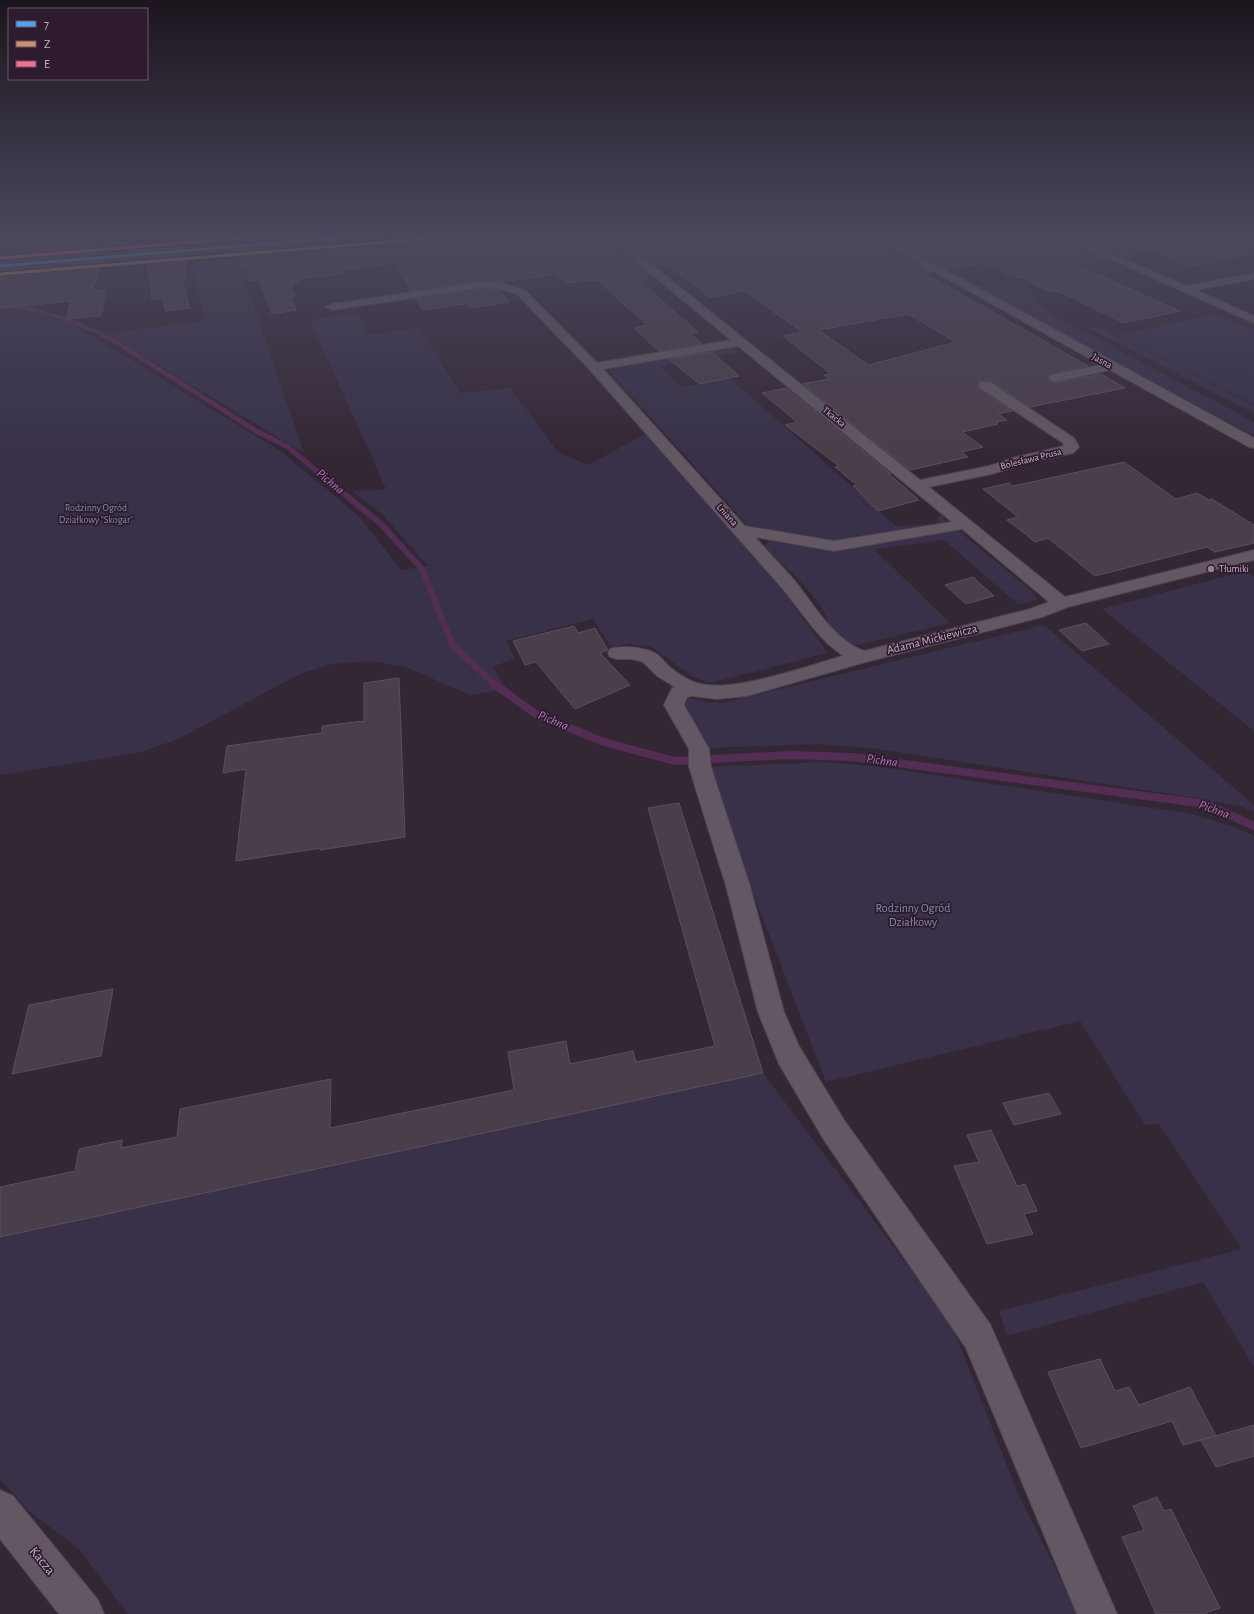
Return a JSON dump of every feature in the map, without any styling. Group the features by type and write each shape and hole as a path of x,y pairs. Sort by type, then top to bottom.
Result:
{"street":[{"name":"Lniana","path":"332,307 337,306"},
{"name":"Lniana","path":"535,306 594,367 788,584 833,639 846,651 863,657"},
{"name":"Tkacka","path":"697,306 1062,603"},
{"name":"Jasna","path":"1004,306 1254,444"},
{"path":"1224,306 1254,320"},
{"path":"594,367 741,342"},
{"path":"1055,378 1112,366"},
{"name":"Bolesława Prusa","path":"918,485 992,470 1021,460 1068,450 1072,447 1069,441 994,388"},
{"path":"740,530 834,546 966,524"},
{"name":"Adama Mickiewicza","path":"617,653 632,653 650,658 664,672 692,689 717,692 748,689 863,657 1036,613 1062,603 1254,555"},
{"path":"692,689 679,693 674,705 699,758 738,886 771,1012 789,1055 834,1130 978,1336 1097,1614"},
{"name":"Kacza","path":"0,1509 84,1614"}],"green space":[{"name":"Rodzinny Ogród Działkowy \"Skogar\"","path":"0,306 13,306 73,325 279,450 359,516 401,570 428,566 384,516 352,491 386,489 310,320 357,313 369,335 419,327 460,393 511,388 558,452 588,465 645,434 777,582 828,653 709,683 690,675 652,647 628,644 611,647 593,619 506,641 515,658 493,667 506,689 470,695 408,668 371,661 331,664 300,674 178,739 138,753 0,775"},
{"path":"201,306 254,306 304,453 106,333 205,321"},
{"path":"1012,306 1043,306 1052,315 1254,422 1254,436"},
{"path":"1216,314 1254,330 1254,365 1248,363 1254,366 1254,404 1197,375 1233,366 1196,375 1117,335"},
{"path":"1098,326 1254,405 1254,413 1088,328"},
{"path":"735,347 741,352 661,367 682,387 730,378 896,526 935,524 940,515 950,524 835,542 751,529 611,373 616,368"},
{"path":"957,529 1034,593 1037,600 1018,604 944,540 874,549 950,623 850,647 830,631 822,608 804,585 763,546 770,541 836,550"},
{"path":"1246,571 1254,577 1254,731 1102,609"},
{"path":"1044,625 1254,805 1254,812 1240,806 1197,798 878,749 819,744 706,748 684,707 684,697 706,702 722,703"},
{"name":"Rodzinny Ogród Działkowy","path":"822,762 880,767 1187,813 1231,826 1254,836 1254,1367 1203,1282 1007,1336 999,1311 1242,1249 1159,1124 1145,1125 1080,1021 826,1082 750,885 708,767"},
{"path":"763,1073 951,1323 1017,1491 1078,1614 128,1614 80,1550 29,1511 0,1479 0,1237"}],"building":[{"path":"0,306 17,306 0,308"},
{"path":"70,306 103,306 101,316 66,319"},
{"path":"165,306 189,306 190,308 166,311"},
{"path":"269,306 294,306 296,310 272,314"},
{"path":"421,306 448,306 423,310"},
{"path":"626,306 669,306 698,332 690,334 702,344 659,351 634,328 647,325"},
{"path":"766,306 983,306 1088,366 1051,374 1048,377 1051,382 1055,383 1101,374 1125,388 1030,407 991,381 979,381 979,389 1012,411 998,414 1007,420 996,422 998,424 962,432 983,447 962,452 968,457 910,470 803,384 829,379 824,375 831,374 783,336 802,332","holes":["908,314 956,342 869,365 819,330"]},
{"path":"1090,306 1170,306 1180,311 1124,323"},
{"path":"712,352 739,376 699,384 669,359"},
{"path":"786,388 891,474 889,474 919,500 878,511 853,486 857,485 835,467 839,466 785,425 797,422 762,393"},
{"path":"1124,462 1176,499 1197,493 1209,500 1212,499 1254,525 1254,543 1215,552 1207,547 1095,576 1048,538 1035,542 1007,520 1018,517 983,489 1009,483 1013,486"},
{"path":"973,577 994,596 966,604 945,585"},
{"path":"1086,623 1109,644 1082,651 1059,630"},
{"path":"574,626 578,633 595,628 608,650 600,653 630,685 575,709 536,662 525,665 513,641"},
{"path":"399,678 405,837 236,861 246,769 223,773 227,746 322,733 322,726 364,721 364,683"},
{"path":"679,803 763,1073 0,1237 0,1187 75,1171 79,1149 122,1140 121,1148 177,1137 180,1109 331,1079 330,1128 514,1090 508,1052 566,1041 570,1064 633,1051 636,1062 715,1046 648,808"},
{"path":"113,989 101,1056 12,1074 29,1005"},
{"path":"1049,1093 1061,1114 1014,1125 1003,1103"},
{"path":"991,1130 1017,1186 1025,1184 1037,1211 1024,1214 1033,1234 987,1244 954,1166 979,1162 967,1135"},
{"path":"1100,1359 1115,1391 1129,1387 1139,1405 1190,1387 1216,1436 1183,1445 1172,1421 1081,1448 1048,1372"},
{"path":"1254,1425 1254,1456 1216,1467 1201,1440"},
{"path":"1157,1497 1164,1511 1171,1509 1220,1608 1203,1614 1156,1614 1122,1537 1144,1530 1133,1506"}],"waterway":[{"name":"Pichna","path":"18,306 50,314 81,325 126,348"},
{"name":"Pichna","path":"124,347 256,431 288,447 348,497"},
{"name":"Pichna","path":"347,496 381,524 422,569 452,644 495,685"},
{"name":"Pichna","path":"494,684 537,715 604,742 675,761 790,755 852,757 1206,804 1254,826"}],"place":[{"name":"Tłumiki","path":"1211,569"}]}
